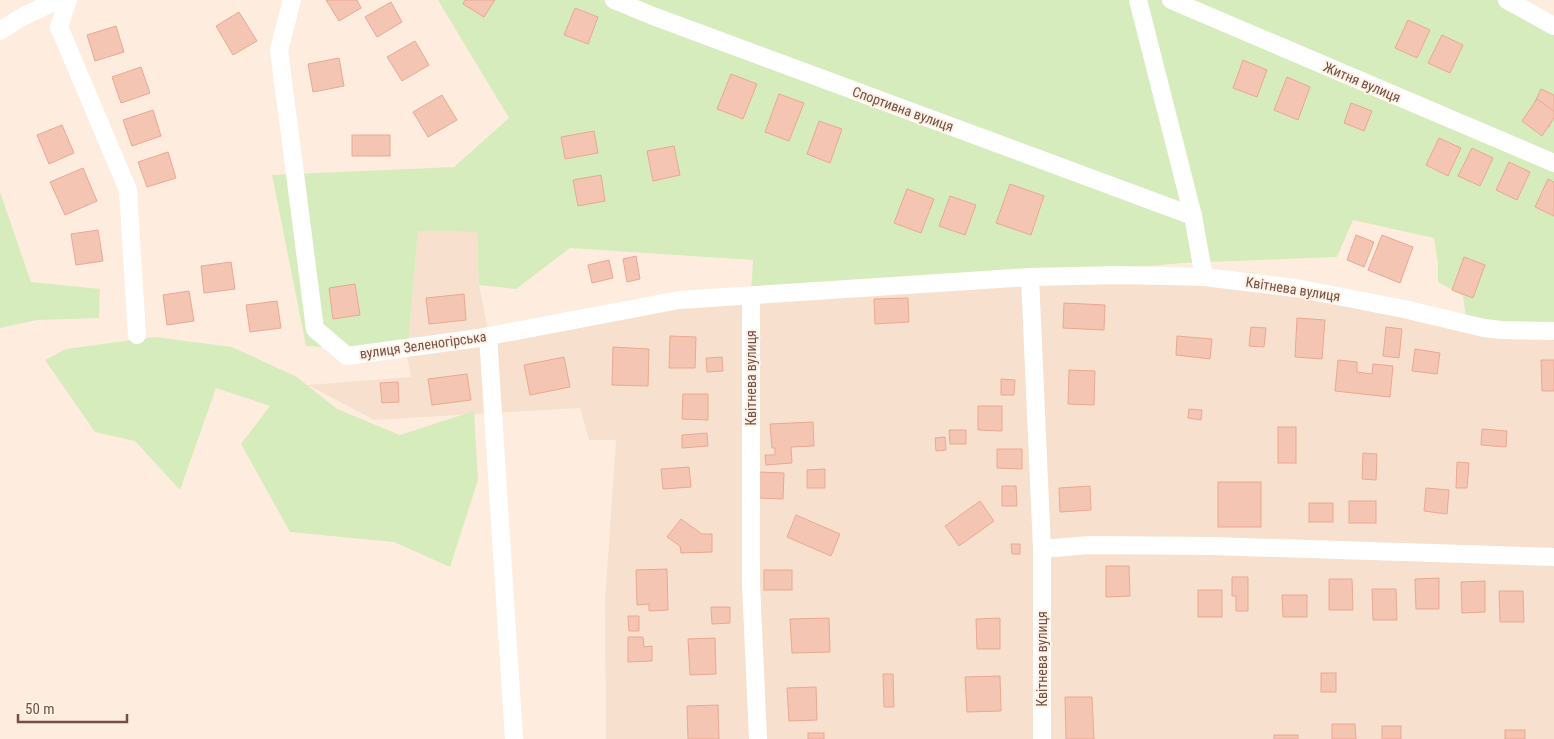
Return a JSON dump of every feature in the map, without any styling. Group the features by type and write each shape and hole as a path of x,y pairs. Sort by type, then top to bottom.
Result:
{"street":[{"path":"0,31 20,18 58,0"},
{"path":"68,0 59,26 128,190 137,335"},
{"name":"вулиця Зеленогірська","path":"292,0 279,50 315,329 346,356 488,336 680,300 750,296"},
{"name":"Спортивна вулиця","path":"614,0 662,20 1193,216"},
{"path":"1138,0 1193,216 1204,277"},
{"name":"Житня вулиця","path":"1171,0 1554,163"},
{"path":"1507,0 1554,26"},
{"name":"Квітнева вулиця","path":"758,739 751,584 750,296 1030,277 1121,275 1204,277 1296,288 1493,329 1554,331"},
{"name":"Квітнева вулиця","path":"1030,277 1042,549 1042,739"},
{"path":"488,336 514,739"},
{"path":"1042,549 1089,545 1212,546 1554,557"}],"shaded area":[{"path":"418,231 477,232 479,285 490,339 751,296 1204,277 1554,331 1554,739 606,739 605,601 616,440 589,440 580,408 374,420 308,385 411,377 407,356"}],"green space":[{"path":"438,0 1507,0 1554,26 1554,331 1467,324 1463,296 1438,282 1438,264 1434,238 1353,220 1337,257 1182,263 1030,277 751,296 753,260 570,248 516,289 479,285 477,232 418,231 407,356 357,349 306,346 272,175 454,167 509,118"},
{"path":"0,192 31,282 100,289 99,318 37,320 0,328"},
{"path":"155,337 232,347 297,377 337,409 400,435 474,411 478,480 450,567 394,542 290,532 241,444 270,406 216,388 180,490 135,441 95,432 45,360 66,349"}],"building":[{"path":"326,0 357,0 361,8 339,21"},
{"path":"465,0 495,0 484,17 463,4"},
{"path":"391,2 402,22 377,37 365,17"},
{"path":"575,8 598,17 588,44 564,35"},
{"path":"239,12 257,41 233,55 216,26"},
{"path":"1408,20 1430,30 1417,58 1395,48"},
{"path":"116,26 124,52 95,61 87,35"},
{"path":"1442,35 1463,45 1450,73 1428,63"},
{"path":"415,41 429,65 402,81 387,57"},
{"path":"339,58 344,86 313,92 308,64"},
{"path":"1243,60 1267,70 1257,97 1233,88"},
{"path":"141,67 150,93 121,103 112,77"},
{"path":"731,74 757,84 743,119 717,109"},
{"path":"1287,77 1310,87 1298,120 1274,110"},
{"path":"1541,89 1554,95 1554,116 1549,127 1528,117"},
{"path":"779,94 804,103 789,141 765,132"},
{"path":"442,95 457,120 428,137 413,112"},
{"path":"1537,99 1554,111 1554,118 1542,136 1522,121"},
{"path":"1351,103 1372,111 1364,131 1344,123"},
{"path":"153,110 161,136 132,146 123,120"},
{"path":"819,121 842,129 830,163 807,154"},
{"path":"62,125 74,153 49,164 37,135"},
{"path":"594,131 598,153 565,159 561,137"},
{"path":"352,135 390,135 390,156 352,156"},
{"path":"1439,138 1461,148 1448,176 1426,165"},
{"path":"674,146 680,175 653,181 647,151"},
{"path":"1472,148 1493,158 1480,186 1458,176"},
{"path":"168,152 176,178 147,187 138,162"},
{"path":"1509,162 1530,172 1517,200 1496,190"},
{"path":"83,168 97,201 65,215 50,182"},
{"path":"601,175 605,201 578,206 573,180"},
{"path":"1548,179 1554,182 1554,216 1535,207"},
{"path":"1010,184 1044,196 1031,235 996,223"},
{"path":"907,189 934,199 921,233 894,223"},
{"path":"950,196 976,205 965,235 939,226"},
{"path":"98,230 103,261 76,265 71,234"},
{"path":"1356,235 1374,242 1364,267 1347,260"},
{"path":"1382,235 1413,247 1400,283 1368,270"},
{"path":"636,256 640,279 627,282 623,259"},
{"path":"1464,257 1485,265 1473,298 1452,290"},
{"path":"609,260 613,278 592,283 588,265"},
{"path":"231,262 235,289 204,293 201,266"},
{"path":"355,284 360,315 333,319 329,288"},
{"path":"189,291 194,321 167,325 163,295"},
{"path":"464,294 466,320 429,324 426,298"},
{"path":"908,298 909,322 875,324 874,299"},
{"path":"277,301 281,328 250,332 246,305"},
{"path":"1064,303 1105,305 1104,330 1063,328"},
{"path":"1297,318 1325,320 1322,359 1295,357"},
{"path":"1251,327 1266,328 1264,347 1249,346"},
{"path":"1386,327 1402,329 1399,358 1383,356"},
{"path":"670,336 696,337 695,368 669,368"},
{"path":"1177,336 1212,339 1210,359 1176,355"},
{"path":"613,347 649,349 648,386 612,385"},
{"path":"1415,349 1440,353 1437,374 1412,371"},
{"path":"564,357 570,387 530,395 524,365"},
{"path":"722,357 723,371 707,372 706,358"},
{"path":"1338,360 1357,362 1357,372 1372,374 1373,364 1393,366 1390,397 1335,391"},
{"path":"1541,360 1554,360 1554,391 1542,391"},
{"path":"1069,370 1095,371 1094,405 1068,404"},
{"path":"467,374 471,400 432,405 428,379"},
{"path":"1001,379 1015,380 1014,395 1001,395"},
{"path":"398,382 399,402 382,403 380,383"},
{"path":"683,394 708,394 708,420 682,419"},
{"path":"978,406 1002,406 1002,431 978,430"},
{"path":"1189,409 1202,410 1201,420 1188,418"},
{"path":"813,422 814,446 791,447 792,463 766,465 765,455 775,455 775,448 772,448 770,424"},
{"path":"1278,427 1296,427 1296,463 1278,463"},
{"path":"1482,429 1507,431 1506,447 1481,445"},
{"path":"949,430 966,430 966,444 950,444"},
{"path":"707,433 708,446 682,448 682,435"},
{"path":"945,437 946,450 936,451 935,438"},
{"path":"997,449 1022,449 1022,469 997,468"},
{"path":"1363,453 1377,454 1376,480 1362,479"},
{"path":"1457,462 1469,463 1467,488 1456,488"},
{"path":"689,467 691,487 663,489 661,469"},
{"path":"825,469 825,488 807,488 807,470"},
{"path":"759,472 784,473 783,499 759,498"},
{"path":"1218,482 1261,482 1261,527 1218,527"},
{"path":"1002,486 1016,486 1017,506 1002,506"},
{"path":"1090,486 1091,510 1060,512 1059,488"},
{"path":"1426,488 1449,490 1447,514 1424,511"},
{"path":"980,501 994,521 959,546 945,526"},
{"path":"1349,501 1376,501 1376,523 1349,523"},
{"path":"1309,503 1333,503 1333,522 1309,522"},
{"path":"796,515 840,534 831,556 787,537"},
{"path":"681,519 702,534 712,534 712,552 681,553 680,546 667,537"},
{"path":"1011,544 1020,544 1020,554 1012,554"},
{"path":"1106,566 1129,566 1130,596 1106,597"},
{"path":"667,569 668,610 649,611 649,604 637,605 636,570"},
{"path":"764,570 792,570 792,590 764,590"},
{"path":"1232,577 1248,577 1248,611 1236,611 1236,596 1232,596"},
{"path":"1439,578 1439,609 1416,609 1415,579"},
{"path":"1329,579 1352,579 1353,610 1329,610"},
{"path":"1485,581 1485,612 1462,613 1461,582"},
{"path":"1372,589 1396,589 1397,620 1373,620"},
{"path":"1198,590 1222,590 1222,617 1198,617"},
{"path":"1499,591 1523,591 1524,622 1500,622"},
{"path":"1282,595 1307,595 1307,617 1283,617"},
{"path":"711,607 730,607 730,623 712,624"},
{"path":"628,616 639,616 639,631 629,631"},
{"path":"829,618 830,652 792,653 790,619"},
{"path":"1000,618 1000,649 977,649 976,619"},
{"path":"628,637 643,637 644,647 652,646 652,661 628,662"},
{"path":"715,638 716,674 690,675 688,639"},
{"path":"1321,673 1336,673 1336,692 1321,692"},
{"path":"883,674 893,674 894,707 884,707"},
{"path":"1000,676 1001,711 967,712 965,677"},
{"path":"816,687 817,720 789,721 787,688"},
{"path":"1065,697 1092,697 1094,739 1066,739"},
{"path":"718,705 719,739 688,739 687,706"},
{"path":"1332,724 1355,724 1356,739 1332,739"},
{"path":"1382,726 1401,726 1401,739 1382,739"},
{"path":"1505,730 1525,730 1525,739 1505,739"},
{"path":"808,733 824,733 824,739 808,739"},
{"path":"1274,735 1298,735 1298,739 1274,739"}]}
